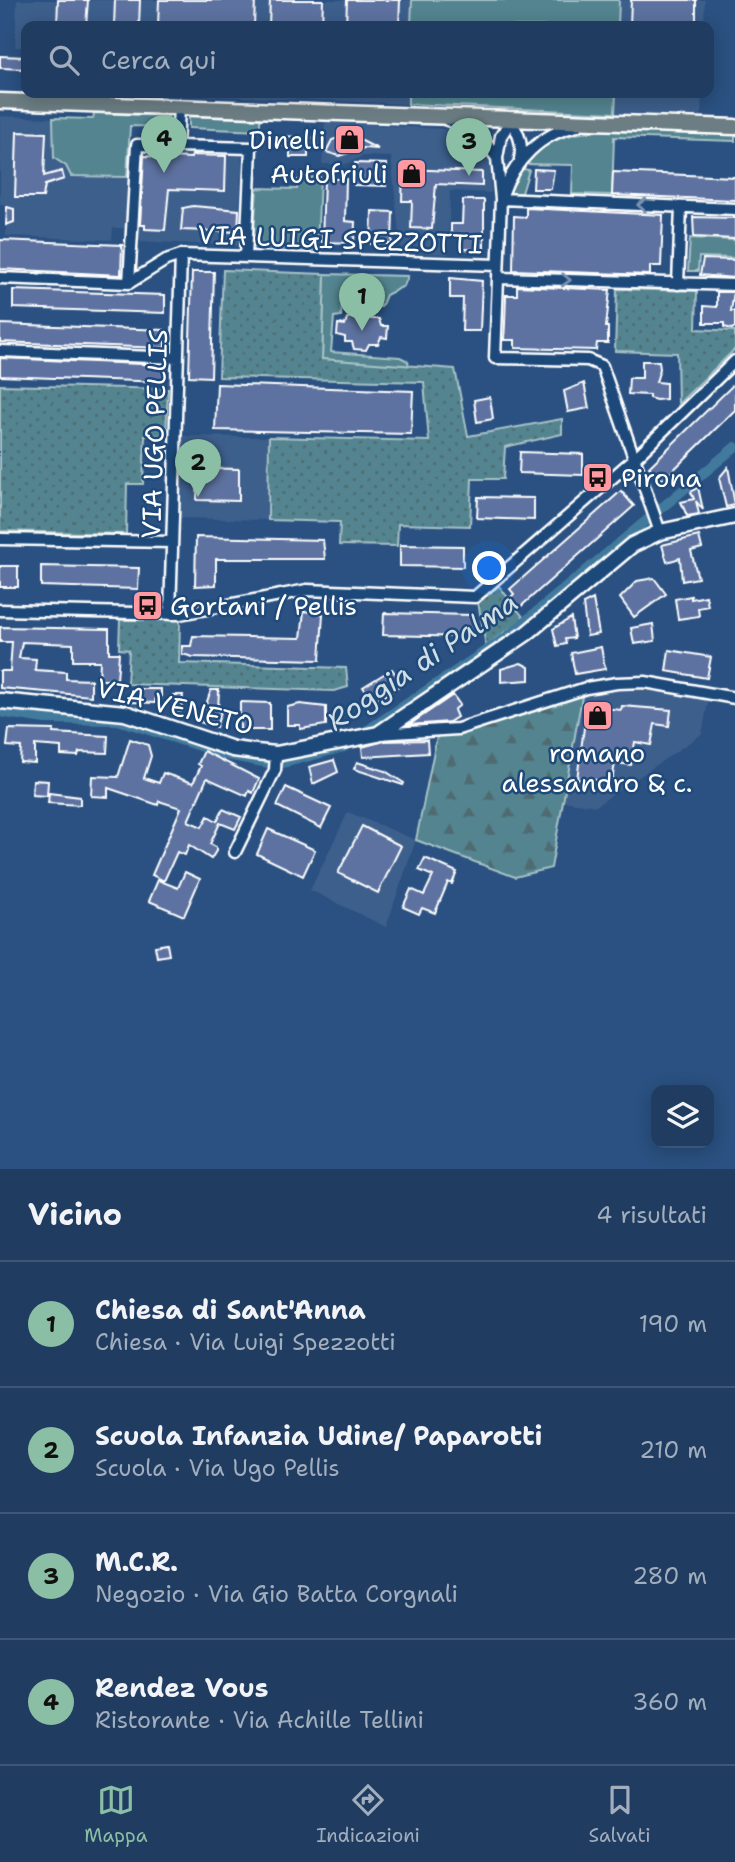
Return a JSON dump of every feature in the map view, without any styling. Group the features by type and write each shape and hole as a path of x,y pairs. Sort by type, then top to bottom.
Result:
{"main road":[{"path":"0,101 735,127"}],"street":[{"path":"177,146 179,108"},
{"path":"443,118 478,131 497,158"},
{"path":"519,163 522,150 519,135 511,121 501,136 497,158 501,199 495,358 598,363 605,370 660,529"},
{"path":"501,199 526,154 562,129 595,123"},
{"path":"129,283 137,145 251,148 246,257"},
{"path":"501,199 735,209"},
{"path":"678,284 681,207"},
{"path":"0,278 129,283 166,260 181,256"},
{"name":"VIA LUIGI SPEZZOTTI","path":"181,256 498,265"},
{"name":"VIA UGO PELLIS","path":"170,614 181,256"},
{"path":"498,278 735,285"},
{"path":"0,351 178,358"},
{"path":"0,610 170,614 198,612 307,590 475,597 635,458 735,361"},
{"path":"372,736 527,633 620,554 660,529 735,516"},
{"path":"0,539 172,542"},
{"path":"372,736 458,729 586,688 617,683 645,682 735,698"},
{"name":"VIA VENETO","path":"0,701 114,711 276,761 372,736"},
{"path":"235,852 276,761"}],"shaded area":[{"path":"17,0 412,0 411,21 21,21 21,47 15,47"},
{"path":"619,0 705,0 704,21 618,21"},
{"path":"261,98 408,98 408,104"},
{"path":"616,98 702,98 701,116 615,113"},
{"path":"0,116 130,121 125,228 113,228 112,240 6,236 7,205 0,204"},
{"path":"325,122 460,130 477,139 486,149 490,165 491,193 450,191 448,254 401,253 391,157 363,156 344,165 322,164"},
{"path":"140,150 242,155 238,246 136,241"},
{"path":"181,436 269,437 268,520 179,518"},
{"path":"638,687 709,698 702,734 596,806 563,801 583,691"},
{"path":"348,812 416,840 386,927 310,890"}],"green space":[{"path":"412,0 619,0 618,21 411,21"},
{"path":"408,98 616,98 615,113 408,104"},
{"path":"94,113 168,116 167,127 130,126 127,177 71,176 66,166 54,158 53,118 93,119"},
{"path":"189,116 260,119 260,131 189,128"},
{"path":"614,130 735,134 735,141 614,137 612,195 572,194 573,165 522,164 554,141 576,134"},
{"path":"518,168 529,170 522,193 507,193"},
{"path":"320,176 317,250 253,247 257,188 297,189 297,180"},
{"path":"690,238 735,240 735,258 699,257 698,271 688,271"},
{"path":"223,270 325,274 322,359 455,369 468,436 562,419 562,434 505,447 503,479 472,479 470,526 398,524 397,546 339,545 340,522 268,520 269,437 429,441 424,382 219,377"},
{"path":"325,274 408,276 404,286 386,295 381,307 372,307 372,300 355,299 353,307 342,307 341,316 334,317 331,352 400,357 408,361 409,367 322,359"},
{"path":"617,289 697,291 696,329 735,331 735,349 678,404 677,353 615,351"},
{"path":"0,385 168,389 166,435 145,436 143,484 127,484 126,534 0,531"},
{"path":"499,586 524,618 486,646 478,602"},
{"path":"120,620 180,620 179,663 346,668 348,687 334,691 127,684 129,650 119,649"},
{"path":"583,691 551,868 515,877 416,840 437,736 481,728"}],"building":[{"path":"58,0 88,0 86,21 57,21"},
{"path":"115,0 140,0 139,21 114,21"},
{"path":"159,0 255,0 254,21 158,21"},
{"path":"270,0 323,0 322,21 269,21"},
{"path":"347,0 400,0 399,21 346,21"},
{"path":"631,0 696,0 696,21 630,21"},
{"path":"0,56 21,57 21,69 0,68"},
{"path":"17,132 46,133 44,176 62,171 64,179 45,185 43,197 15,197"},
{"path":"282,136 317,138 317,146 308,148 308,157 290,157 290,148 282,145"},
{"path":"342,137 356,138 378,149 364,148 339,156 326,152 332,140"},
{"path":"192,155 226,156 225,191 169,189 165,230 145,229 145,225 140,225 144,156 191,158"},
{"path":"355,163 387,164 386,186 354,185"},
{"path":"403,169 482,172 482,186 436,184 432,229 411,228 412,201 402,201"},
{"path":"534,169 554,170 551,189 533,189"},
{"path":"613,172 735,177 735,200 612,195"},
{"path":"324,179 346,179 345,221 355,222 354,243 322,242"},
{"path":"463,200 484,200 484,250 461,249 461,234 451,234 451,224 462,224"},
{"path":"193,206 239,210 238,232 181,230 183,208"},
{"path":"7,207 14,209 14,222 6,225"},
{"path":"526,208 663,215 661,266 650,266 650,275 513,270 514,216 526,217"},
{"path":"372,211 393,212 392,244 371,244"},
{"path":"693,217 735,218 735,239 694,237"},
{"path":"0,240 122,245 121,275 0,269"},
{"path":"703,259 735,260 734,278 700,275"},
{"path":"192,272 214,272 211,377 189,376"},
{"path":"450,278 482,281 480,331 462,331 463,298 450,298"},
{"path":"517,286 610,290 606,327 608,343 597,343 596,350 515,348 515,340 504,340 506,295 517,295"},
{"path":"13,290 165,295 165,313 13,308"},
{"path":"717,292 734,292 731,311 735,311 735,327 732,329 724,327 724,323 704,323 704,306 717,307"},
{"path":"357,306 368,306 371,319 379,319 381,326 388,326 387,338 381,337 378,344 369,344 366,350 354,349 352,342 345,342 345,337 337,335 338,324 345,325 347,318 356,316"},
{"path":"0,324 165,330 165,348 0,342"},
{"path":"0,358 165,365 164,382 0,376"},
{"path":"642,361 659,361 660,369 656,382 666,383 666,399 656,400 649,398 649,395 628,394 629,378 642,378"},
{"path":"584,383 589,408 568,412 564,391"},
{"path":"735,383 735,410 663,480 649,467"},
{"path":"217,384 413,391 411,434 215,430"},
{"path":"490,397 493,419 477,422 474,400"},
{"path":"520,452 583,454 583,475 519,473"},
{"path":"728,467 735,505 726,507 719,478"},
{"path":"198,468 239,469 239,501 197,500"},
{"path":"698,487 703,510 696,501 699,514 687,516 681,502 694,499 691,492"},
{"path":"621,491 634,506 518,609 510,598 514,594 510,589"},
{"path":"478,497 534,498 534,520 477,518"},
{"path":"699,536 702,548 691,551 698,578 682,581 680,558 667,562 662,545"},
{"path":"196,537 323,540 325,559 216,559 216,585 195,586"},
{"path":"400,545 463,546 463,567 400,566"},
{"path":"0,566 18,566 18,587 0,587"},
{"path":"41,566 139,568 138,589 41,586"},
{"path":"654,578 666,594 634,617 620,598 637,581"},
{"path":"691,596 691,599 706,596 708,606 698,608 699,616 678,619 675,599"},
{"path":"593,599 599,634 587,636 583,604"},
{"path":"304,611 323,614 320,660 193,657 182,654 182,646 191,646 193,636 301,638"},
{"path":"384,613 473,615 473,637 383,635"},
{"path":"571,618 574,638 565,639 566,644 557,646 553,629"},
{"path":"653,624 655,641 634,644 631,628"},
{"path":"0,627 109,629 109,653 119,653 117,680 99,680 100,661 73,661 73,644 22,642 19,658 36,659 35,670 66,672 66,679 91,680 91,696 0,688 0,671 10,671 12,642 0,642"},
{"path":"601,647 605,669 575,674 571,653"},
{"path":"669,650 711,657 707,678 666,671"},
{"path":"521,663 529,667 529,680 501,682 501,669"},
{"path":"392,669 402,684 374,702 363,687"},
{"path":"131,689 161,689 161,698 156,697 155,703 129,702"},
{"path":"211,690 219,690 218,711 221,712 216,727 200,722"},
{"path":"173,695 183,695 181,712 173,710"},
{"path":"453,695 460,705 454,710 457,717 449,722 409,725"},
{"path":"240,702 270,703 270,730 240,730"},
{"path":"300,704 326,707 326,725 300,729 300,725 287,725 287,707"},
{"path":"622,706 671,710 669,726 655,724 651,745 635,742 631,765 615,763 612,781 577,779 586,713 603,715 604,708 621,710"},
{"path":"9,729 54,730 53,733 108,736 107,753 79,752 78,756 61,755 61,747 35,745 35,763 20,762 21,747 7,746"},
{"path":"130,739 148,745 151,756 144,778 159,783 163,773 193,783 204,751 259,779 253,793 249,791 247,796 207,778 188,821 202,827 208,816 217,821 223,809 241,817 235,829 220,823 210,844 216,847 211,859 189,845 185,855 177,852 164,881 152,875 181,808 159,801 158,805 108,788 108,797 91,796 92,776 118,777"},
{"path":"427,740 428,753 363,757 362,747 384,741"},
{"path":"334,760 338,772 313,784 309,767"},
{"path":"357,762 385,771 404,783 403,785 354,769"},
{"path":"33,780 48,781 47,796 32,795"},
{"path":"286,787 331,808 321,828 277,806"},
{"path":"49,793 80,797 80,805 48,803"},
{"path":"362,826 401,846 378,893 338,873"},
{"path":"268,829 315,850 303,876 257,854"},
{"path":"425,858 457,872 452,884 448,882 435,913 422,908 419,914 403,907 411,889 424,895 433,876 419,870"},
{"path":"185,872 200,879 184,916 149,901 158,880 178,888"},
{"path":"167,944 169,955 157,957 155,946"}],"waterway":[{"name":"Roggia di Palma","path":"362,734 505,638 735,447"},
{"name":"Roggia di Palma","path":"0,712 45,719 118,720 227,755 269,763 283,763 344,747"}],"place":[{"name":"Dinelli","path":"349,139"},
{"name":"Rendez Vous","path":"164,173"},
{"name":"Autofriuli","path":"411,173"},
{"name":"M.C.R.","path":"469,176"},
{"name":"Chiesa di Sant'Anna","path":"362,331"},
{"name":"Pirona","path":"598,477"},
{"name":"Scuola Infanzia Udine/ Paparotti","path":"198,497"},
{"name":"Gortani / Pellis","path":"147,605"},
{"name":"romano alessandro & c.","path":"597,716"}]}
